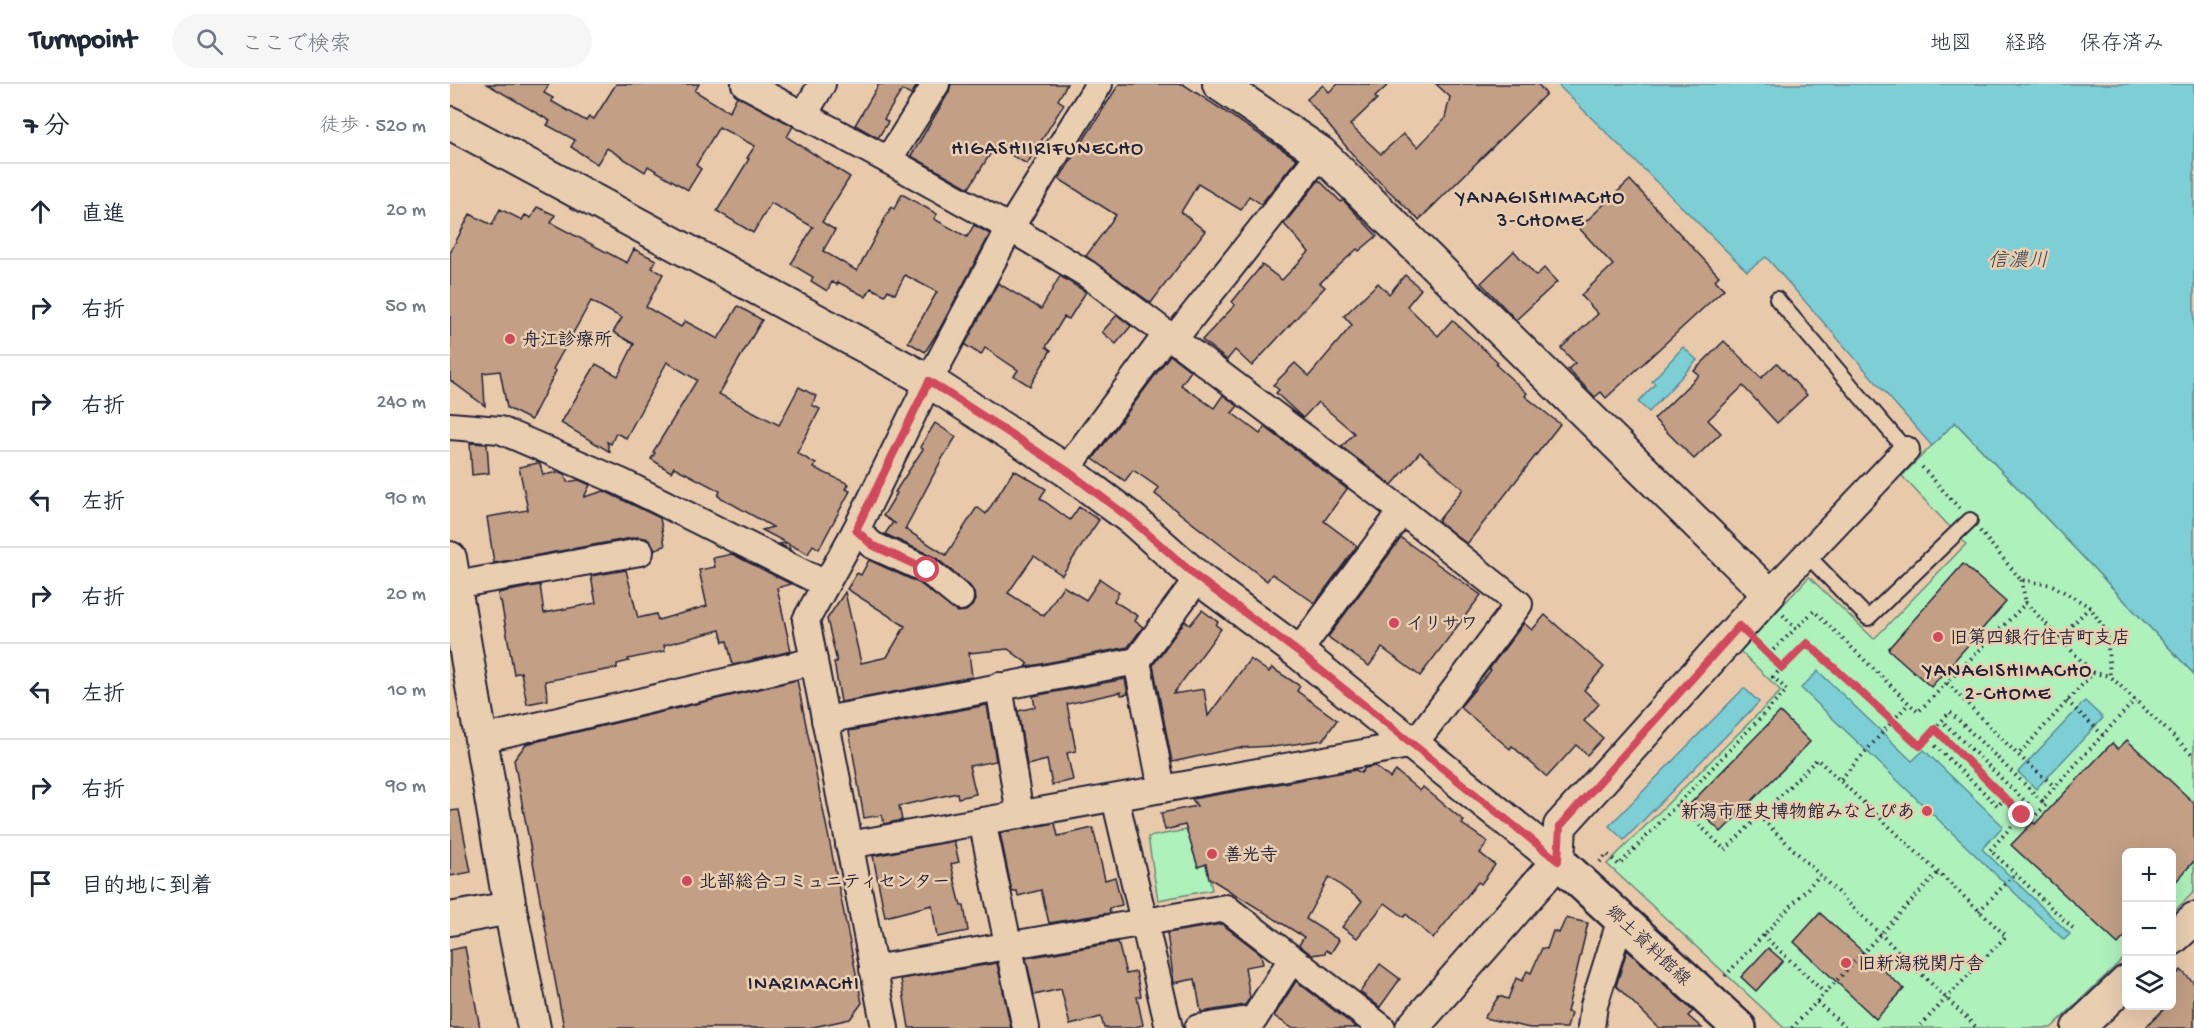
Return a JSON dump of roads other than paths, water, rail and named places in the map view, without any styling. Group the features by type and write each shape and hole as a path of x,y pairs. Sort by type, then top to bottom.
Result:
{"main road":[{"name":"郷土資料館線","path":"1558,861 1738,1028"}],"street":[{"path":"745,84 888,160 1087,274 1402,511 1519,604 1414,744 849,845"},
{"path":"802,116 822,84"},
{"path":"888,160 936,84"},
{"path":"885,1028 806,620 856,530 929,381 1010,228 1099,84"},
{"path":"1219,84 1321,153 1769,594"},
{"path":"450,123 929,381 1066,470 1132,520 1198,578 1298,652 1558,861"},
{"path":"1066,470 1171,336 1321,153"},
{"path":"450,426 500,430 621,482 825,584"},
{"path":"1412,1028 1558,861 1560,826 1739,626 1906,450"},
{"path":"1298,652 1402,511"},
{"path":"856,530 872,545 927,570 960,597"},
{"path":"534,1028 510,908 481,739 456,628 452,572 640,552"},
{"path":"825,720 1137,661 1198,578"},
{"path":"481,739 814,661"},
{"path":"1137,661 1162,789"},
{"path":"999,686 1020,814"},
{"path":"1115,798 1170,1028"},
{"path":"982,821 1026,1028"},
{"path":"450,919 510,908"},
{"path":"873,969 1226,908 1382,1028"},
{"path":"1591,1028 1594,1005 1621,919"},
{"path":"2176,935 2194,919"},
{"path":"1198,1028 1254,1019 1292,959"},
{"path":"2078,1028 2122,987"}],"lane":[{"path":"1777,299 1906,450"},
{"path":"1806,554 1868,618 1970,520"}],"water":[{"name":"信濃川","path":"1557,84 2194,84 2194,674 1955,422 1932,446 1766,257 1747,271"},
{"path":"1683,347 1697,360 1649,412 1638,402 1655,384 1652,381"},
{"path":"1818,671 1912,761 1924,750 2003,826 1982,849 2070,934 2064,940 1801,688"},
{"path":"1744,688 1759,702 1624,840 1609,826"},
{"path":"2085,701 2103,718 2036,789 2018,772"}],"place":[{"name":"舟江診療所","path":"510,339"},
{"name":"イリサワ","path":"1394,623"},
{"name":"旧第四銀行住吉町支店","path":"1938,637"},
{"name":"新潟市歴史博物館みなとぴあ","path":"1927,811"},
{"name":"善光寺","path":"1212,854"},
{"name":"北部総合コミュニティセンター","path":"687,881"},
{"name":"旧新潟税関庁舎","path":"1846,963"}],"district":[{"name":"HIGASHIIRIFUNECHO","path":"1048,147"},
{"name":"YANAGISHIMACHO 3-CHOME","path":"1541,208"},
{"name":"YANAGISHIMACHO 2-CHOME","path":"2008,680"},
{"name":"INARIMACHI","path":"804,982"}]}
